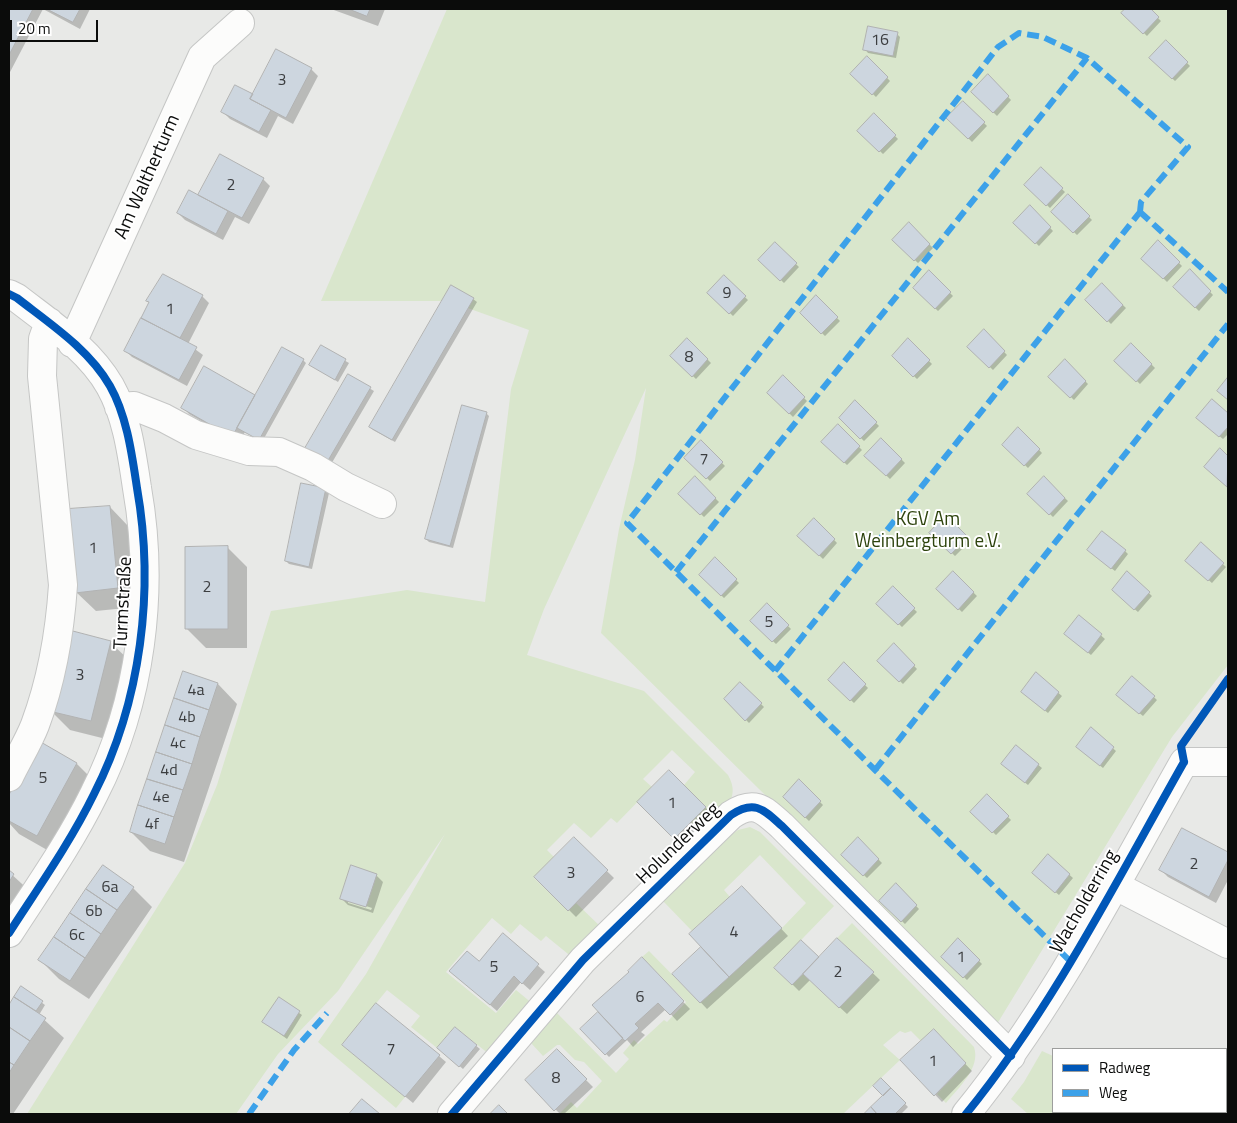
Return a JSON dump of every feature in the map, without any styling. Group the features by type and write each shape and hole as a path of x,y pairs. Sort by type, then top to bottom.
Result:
{"street":[{"name":"Am Waltherturm","path":"72,343 202,57 240,23"},
{"name":"Turmstraße","path":"9,294 49,322 88,358 110,385 119,407 133,462 143,519 143,614 138,658 120,732 95,794 77,827 9,933"},
{"path":"9,777 35,725 58,638 62,610 63,586 42,376 43,340 49,322"},
{"path":"119,407 134,406 164,418 196,435 249,451 279,452 313,467 346,487 382,504"},
{"name":"Wacholderring","path":"966,1114 1011,1056 1070,961 1184,762 1228,762"},
{"name":"Holunderweg","path":"452,1114 584,960 731,815 740,809 752,806 764,811 782,826 1011,1056"},
{"name":"Wacholderring","path":"1114,885 1228,944"}],"green space":[{"name":"KGV Am Weinbergturm e.V.","path":"447,9 1228,9 1228,665 1172,737 997,1024 601,633 619,529 635,460 646,388 544,609 527,655 644,691 728,775 733,792 727,806 701,832 691,822 706,807 684,785 695,772 672,750 643,779 652,787 617,823 611,818 591,838 574,823 547,850 554,857 534,878 568,911 576,903 602,928 573,958 546,936 541,941 520,924 511,934 492,918 446,972 496,1013 516,990 533,1004 489,1054 455,1027 437,1048 411,1027 420,1016 387,990 342,1045 405,1097 396,1108 318,1042 366,974 445,834 338,991 278,1054 236,1114 27,1114 185,863 217,785 271,611 407,590 485,602 511,389 529,330 448,301 321,301"},
{"path":"750,827 760,832 834,906 774,968 792,985 803,974 839,1008 874,972 837,938 852,923 974,1047 974,1062 968,1077 946,1103 937,1094 966,1063 934,1029 921,1041 911,1031 905,1033 900,1031 883,1045 900,1060 843,1114 559,1114 571,1102 577,1108 602,1081 584,1062 575,1060 560,1045 557,1045 543,1056 531,1043 557,1013 616,1073 629,1059 623,1053 634,1040 638,1044 664,1020 667,1022 686,1002 642,957 649,951 700,1003 782,928 806,903 760,855 724,890 730,897 692,931 663,901 728,837 738,830"},
{"path":"1042,1051 1052,1056 1052,1113 1165,1114 1028,1114 1011,1099 1024,1082"}],"building":[{"path":"9,9 33,9 9,55"},
{"path":"47,9 80,9 73,22"},
{"path":"349,9 370,9 367,16"},
{"path":"1125,9 1151,9 1159,17 1143,34 1121,13"},
{"path":"868,26 898,32 893,56 863,50"},
{"path":"1166,40 1188,62 1172,79 1149,58"},
{"path":"276,49 312,68 286,118 250,99"},
{"path":"867,56 888,77 872,95 850,74"},
{"path":"988,74 1009,96 993,113 971,92"},
{"path":"235,85 253,94 250,99 271,110 259,132 221,112"},
{"path":"963,101 985,122 968,139 946,118"},
{"path":"874,113 896,135 879,152 857,131"},
{"path":"220,154 264,178 242,218 198,195"},
{"path":"1041,167 1063,188 1046,206 1024,185"},
{"path":"189,190 228,211 216,234 177,213"},
{"path":"1068,194 1090,216 1073,233 1051,212"},
{"path":"1030,205 1051,227 1035,244 1013,223"},
{"path":"909,222 930,244 914,261 892,240"},
{"path":"1158,240 1180,262 1163,279 1141,259"},
{"path":"775,242 797,263 780,281 758,260"},
{"path":"1190,269 1211,291 1195,308 1173,287"},
{"path":"929,270 951,292 935,309 913,288"},
{"path":"163,274 203,295 180,338 141,318 149,302 146,301"},
{"path":"724,275 746,296 729,314 707,293"},
{"path":"1102,283 1123,305 1107,322 1085,300"},
{"path":"451,285 474,298 392,440 369,427"},
{"path":"816,295 838,317 821,334 800,313"},
{"path":"141,318 197,347 179,380 124,351"},
{"path":"984,329 1005,351 989,368 967,347"},
{"path":"687,338 708,359 692,377 670,356"},
{"path":"908,338 930,360 913,377 892,356"},
{"path":"1131,343 1152,364 1136,382 1114,361"},
{"path":"321,345 346,359 335,380 309,365"},
{"path":"282,347 304,359 259,440 237,428"},
{"path":"1065,359 1086,381 1070,398 1048,377"},
{"path":"204,366 255,395 232,437 181,408"},
{"path":"348,374 371,387 326,464 304,450"},
{"path":"783,375 805,397 789,414 767,393"},
{"path":"1228,377 1228,400 1217,391"},
{"path":"1212,399 1228,413 1228,427 1219,437 1196,418"},
{"path":"855,400 877,422 860,439 839,418"},
{"path":"462,405 487,412 450,546 425,539"},
{"path":"838,424 860,446 844,463 821,442"},
{"path":"1018,427 1040,449 1024,466 1002,445"},
{"path":"881,438 902,459 886,476 864,456"},
{"path":"701,440 723,462 706,479 684,458"},
{"path":"1220,448 1228,456 1227,487 1204,467"},
{"path":"695,476 716,498 700,515 678,494"},
{"path":"1044,476 1065,498 1049,515 1027,494"},
{"path":"301,483 326,488 309,567 285,561"},
{"path":"110,506 118,588 75,593 68,509"},
{"path":"946,515 968,537 951,554 929,533"},
{"path":"814,518 835,539 819,556 797,536"},
{"path":"1102,531 1126,550 1111,569 1087,550"},
{"path":"1201,542 1224,563 1208,581 1185,561"},
{"path":"228,546 228,629 185,629 185,547"},
{"path":"715,557 737,579 721,596 699,575"},
{"path":"953,571 974,592 958,610 936,589"},
{"path":"1127,571 1150,592 1134,610 1112,590"},
{"path":"893,586 915,608 898,625 876,604"},
{"path":"767,603 789,625 772,642 750,621"},
{"path":"1079,615 1102,634 1088,653 1064,634"},
{"path":"69,630 111,641 91,721 49,711"},
{"path":"894,643 915,665 899,682 877,661"},
{"path":"844,662 866,684 850,701 828,680"},
{"path":"183,671 218,683 209,710 174,698"},
{"path":"1036,672 1059,692 1045,711 1021,692"},
{"path":"1132,676 1155,696 1139,714 1116,695"},
{"path":"740,682 762,703 745,721 724,699"},
{"path":"174,698 209,710 200,737 165,725"},
{"path":"165,725 200,737 192,764 156,752"},
{"path":"1091,727 1114,747 1100,766 1076,747"},
{"path":"39,741 77,763 37,836 9,821 9,795"},
{"path":"1016,745 1039,764 1025,783 1001,764"},
{"path":"156,752 192,764 183,790 147,779"},
{"path":"669,770 706,807 674,839 637,802"},
{"path":"147,779 183,790 174,817 138,805"},
{"path":"799,779 821,801 805,818 783,797"},
{"path":"987,794 1009,816 992,833 970,812"},
{"path":"138,805 174,817 165,844 130,832"},
{"path":"1182,828 1228,852 1228,860 1209,897 1159,870"},
{"path":"574,837 608,870 568,911 534,877"},
{"path":"858,837 879,859 863,876 841,855"},
{"path":"1048,854 1070,874 1055,893 1032,873"},
{"path":"103,865 134,887 117,910 86,889"},
{"path":"351,865 377,874 366,907 340,899"},
{"path":"9,870 14,874 9,882"},
{"path":"896,883 917,905 901,922 879,901"},
{"path":"742,886 782,928 729,977 689,934"},
{"path":"86,889 117,910 101,934 70,913"},
{"path":"70,913 101,934 85,958 54,937"},
{"path":"503,933 539,964 522,984 514,976 490,1005 449,971 467,951 479,961"},
{"path":"54,937 85,958 70,981 38,960"},
{"path":"837,938 874,972 839,1008 803,974"},
{"path":"958,938 980,960 963,978 941,957"},
{"path":"801,940 819,957 792,985 774,968"},
{"path":"701,947 729,977 700,1003 672,974"},
{"path":"642,957 684,1001 670,1015 658,1003 635,1024 639,1028 625,1041 592,1005 629,972"},
{"path":"21,986 43,1001 36,1011 14,997"},
{"path":"14,997 46,1018 30,1041 9,1027 9,1005"},
{"path":"279,997 300,1011 284,1036 262,1022"},
{"path":"376,1003 440,1055 405,1097 342,1045"},
{"path":"598,1012 623,1038 605,1055 580,1029"},
{"path":"9,1027 30,1041 14,1065 9,1062"},
{"path":"455,1027 477,1045 459,1067 437,1048"},
{"path":"934,1029 966,1063 934,1096 900,1060"},
{"path":"557,1049 587,1079 554,1111 525,1080"},
{"path":"9,1062 14,1065 9,1073"},
{"path":"881,1078 891,1088 883,1096 873,1086"},
{"path":"891,1088 906,1103 895,1114 877,1114 871,1107"},
{"path":"362,1099 380,1114 349,1114"},
{"path":"499,1105 508,1114 490,1114"},
{"path":"871,1107 877,1114 864,1114"}],"marked path":[{"path":"1070,961 627,523 998,47 1019,33 1043,37 1087,58 1188,147 1141,202 1140,212"},
{"path":"676,572 1087,58"},
{"path":"1140,212 1228,292"},
{"path":"775,671 1140,212"},
{"path":"875,770 1228,324"},
{"path":"249,1114 294,1050 327,1013"}],"cycle path":[{"path":"9,294 42,317 80,348 101,373 116,398 125,423 133,462 142,527 144,566 144,605 140,645 133,684 123,722 110,759 75,830 9,933"},
{"path":"1184,762 1181,746 1228,679"},
{"path":"966,1114 998,1073 1055,987 1108,898 1184,762"},
{"path":"452,1114 583,960 731,815 739,810 753,807 764,811 782,826 1011,1056"}]}
